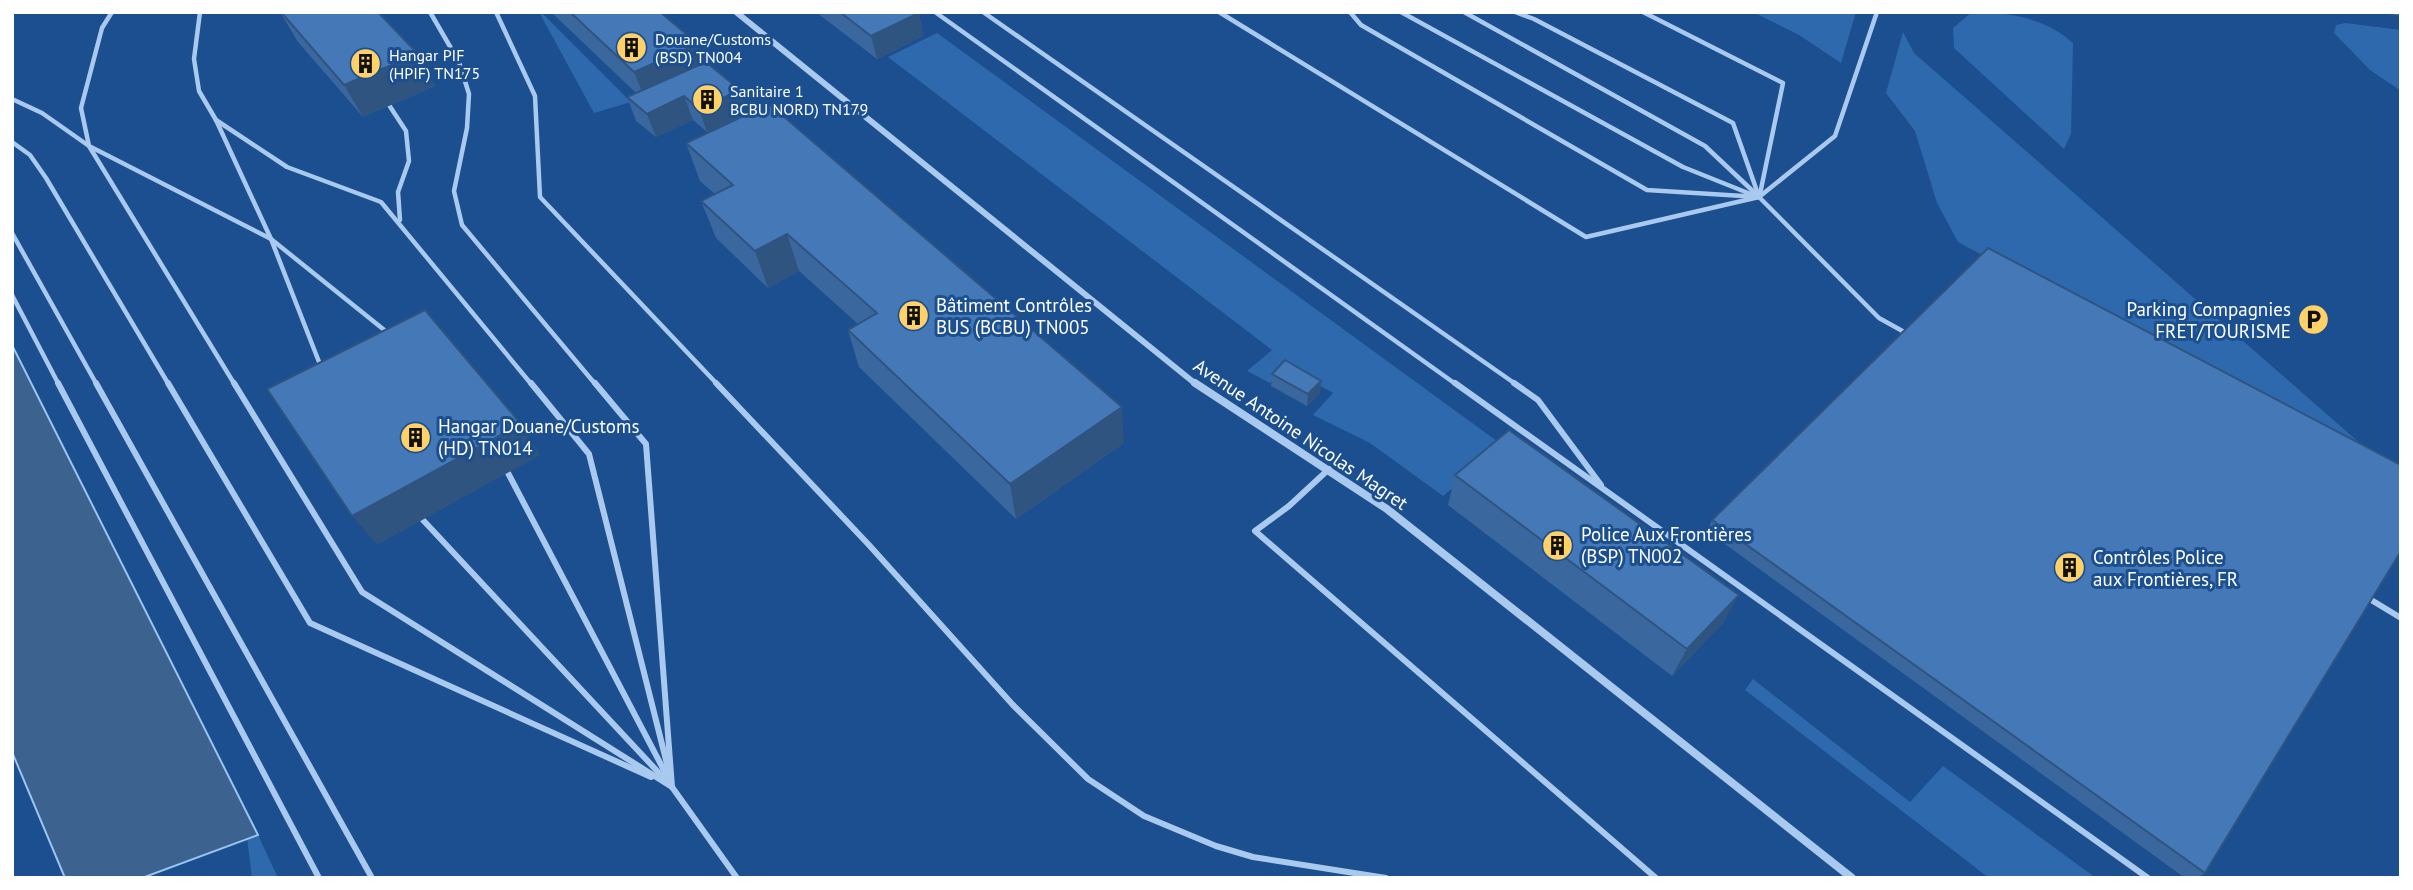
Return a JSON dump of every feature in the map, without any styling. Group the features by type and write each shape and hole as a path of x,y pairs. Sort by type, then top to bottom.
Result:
{"street":[{"name":"Avenue Antoine Nicolas Magret","path":"736,12 1209,395 1329,469 1387,509 1852,878"}],"lane":[{"path":"113,12 102,28 81,108 89,146 362,593 672,787"},
{"path":"200,12 194,59 199,91 216,120 271,239 323,373"},
{"path":"430,12 462,70 469,93 468,118 453,180 454,204 462,225 646,444 672,787"},
{"path":"496,12 535,96 540,197 869,545 1060,754 1115,799 1176,832 1253,857 1386,878"},
{"path":"935,12 2148,878"},
{"path":"983,12 1538,400 1605,491"},
{"path":"1219,12 1586,237 1759,197 1835,136 1877,12"},
{"path":"1350,12 1361,25 1647,190 1759,197"},
{"path":"1401,12 1683,167 1759,197"},
{"path":"1464,12 1705,146 1879,318 1906,333"},
{"path":"1515,12 1534,19 1733,123 1759,197"},
{"path":"1643,12 1783,83 1759,197"},
{"path":"12,99 42,113 89,146 271,239 396,339"},
{"path":"389,105 406,131 409,161 398,192 400,222"},
{"path":"216,120 287,167 381,202 589,454 672,787"},
{"path":"12,142 30,155 46,178 310,623 672,787"},
{"path":"12,233 372,878"},
{"path":"12,295 319,878"},
{"path":"1329,469 1289,506 1255,531 1656,878"},
{"path":"508,473 672,787"},
{"path":"424,520 672,787 737,878"},
{"path":"2365,596 2401,618"}],"shaded area":[{"path":"541,12 631,102 594,113"},
{"path":"1753,12 1856,12 1841,63 1799,35"},
{"path":"1972,12 2026,18 2051,28 2073,43 2071,134 2064,149 1954,48 1953,28"},
{"path":"2345,23 2401,30 2401,91 2370,70 2334,33 2336,25"},
{"path":"1903,32 1914,53 2401,479 1958,242 1937,203 1915,131 1886,93"},
{"path":"937,33 1538,471 1492,455 1443,496 1370,443 1313,415 1333,393 1285,366 1270,383 1247,371 1272,350 888,57"},
{"path":"12,345 258,835 142,878 65,878 12,752"},
{"path":"1753,679 1910,802 1943,766 2096,878 1989,878 1745,690"},
{"path":"258,835 278,878 252,878 247,838"}],"building":[{"path":"281,12 378,12 418,54 344,85"},
{"path":"570,12 660,12 698,44 634,72"},
{"path":"840,12 917,12 919,13 871,36"},
{"path":"706,62 740,90 699,109 684,96 647,114 627,97"},
{"name":"Bâtiment Contrôles BUS (BCBU) TN005","path":"769,104 1122,407 1010,484 848,330 877,313 787,234 755,251 701,201 733,185 686,143"},
{"name":"Contrôles Police aux Frontières, FR","path":"1988,248 2401,465 2401,551 2205,873 1712,520"},
{"name":"Hangar Douane/Customs (HD) TN014","path":"425,310 521,424 352,516 267,389"},
{"path":"1285,360 1321,381 1308,394 1272,374"},
{"path":"1509,430 1739,595 1687,649 1455,475"}],"place":[{"name":"Douane/Customs (BSD) TN004","path":"632,48"},
{"name":"Hangar PIF (HPIF) TN175","path":"366,64"},
{"name":"Sanitaire 1 BCBU NORD) TN179","path":"707,100"},
{"name":"Bâtiment Contrôles BUS (BCBU) TN005","path":"913,316"},
{"name":"Parking Compagnies FRET/TOURISME","path":"2314,320"},
{"name":"Hangar Douane/Customs (HD) TN014","path":"415,437"},
{"name":"Police Aux Frontières (BSP) TN002","path":"1558,545"},
{"name":"Contrôles Police aux Frontières, FR","path":"2070,568"}]}
